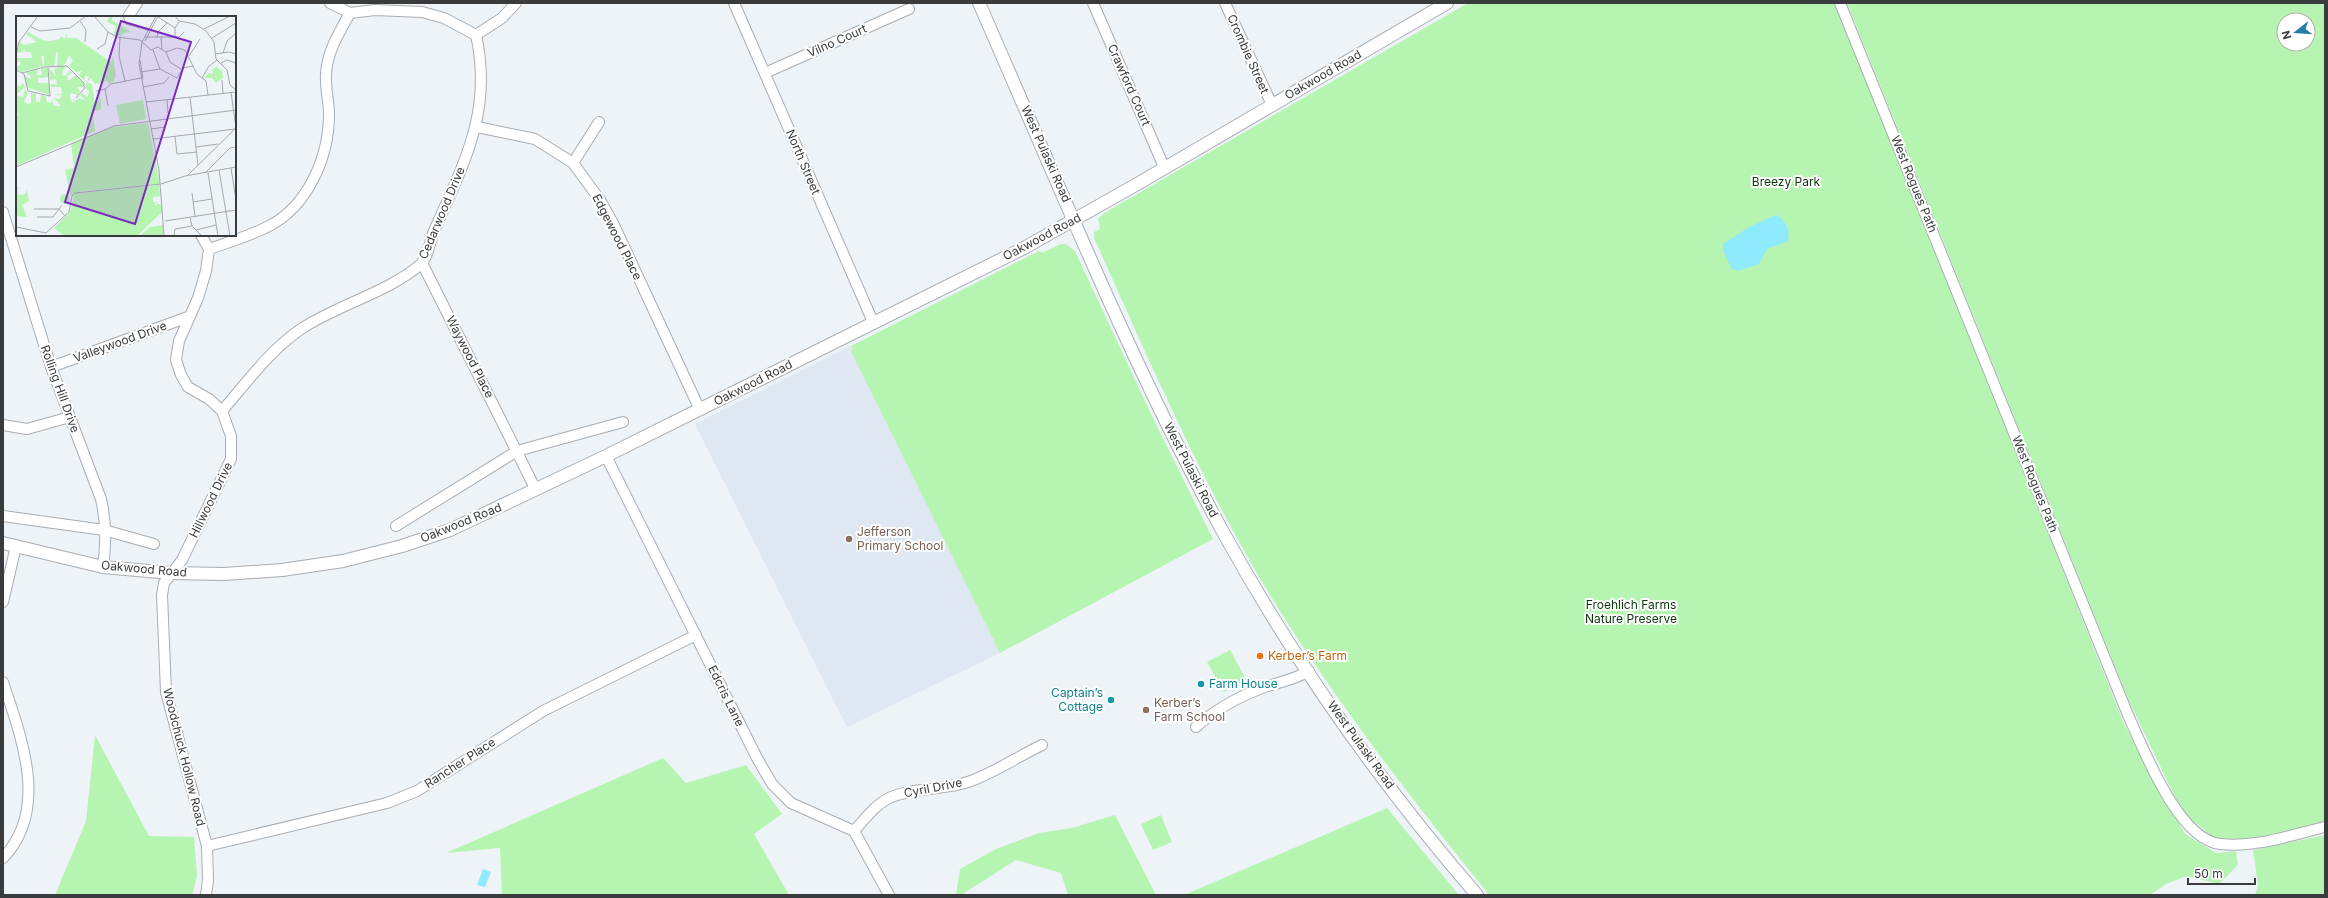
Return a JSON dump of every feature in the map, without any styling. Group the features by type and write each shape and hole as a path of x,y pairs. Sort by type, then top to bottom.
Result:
{"main road":[{"name":"West Pulaski Road","path":"979,3 1170,430 1236,555 1309,671 1371,760 1424,830 1477,895"},
{"name":"Oakwood Road","path":"3,543 103,567 171,573 252,573 342,561 402,546 450,530 700,410 873,322 1024,248 1075,220 1447,3"}],"street":[{"path":"129,16 137,3"},
{"path":"330,3 350,13 375,10 422,12 444,18 476,35 502,18 516,3"},
{"name":"North Street","path":"734,3 873,322"},
{"name":"Crawford Court","path":"1093,3 1164,167"},
{"name":"Crombie Street","path":"1225,3 1272,105"},
{"name":"West Rogues Path","path":"1840,3 2128,714 2172,804 2190,829 2208,841 2218,844 2260,843 2325,827"},
{"name":"Vilno Court","path":"765,73 909,9"},
{"path":"202,236 209,249 269,226 296,205 316,175 324,147 328,114 326,74 331,48 350,13"},
{"name":"Cedarwood Drive","path":"222,411 274,350 302,328 392,283 422,264 477,127 482,86 481,55 476,35"},
{"path":"573,163 599,122"},
{"name":"Edgewood Place","path":"477,127 508,132 535,139 573,163 600,200 614,225 700,410"},
{"name":"Rolling Hill Drive","path":"3,212 52,367 101,499 105,553 103,567"},
{"name":"Hillwood Drive","path":"171,573 182,560 231,459 231,436 222,411 209,399 188,387 181,375 176,360 178,348 188,317 198,298 206,272 209,249"},
{"name":"Waywood Place","path":"422,264 536,490"},
{"name":"Valleywood Drive","path":"52,367 188,317"},
{"path":"3,425 26,429 70,417"},
{"name":"Oakwood Road","path":"396,526 517,451 623,422"},
{"name":"Edcris Lane","path":"606,456 757,758 772,784 791,803 854,831"},
{"path":"3,516 104,530 154,544"},
{"path":"3,602 16,546"},
{"name":"Woodchuck Hollow Road","path":"171,573 164,583 162,595 166,692 207,846 208,880 206,895"},
{"name":"Rancher Place","path":"207,846 387,802 417,790 544,711 696,635"},
{"path":"1196,727 1212,713 1223,706 1262,688 1298,678 1309,671"},
{"path":"3,682 27,764 29,794 24,823 12,848 3,858"},
{"name":"Cyril Drive","path":"854,831 874,809 889,798 909,792 927,791 968,782 1042,745"},
{"path":"854,831 889,895"}],"shaded area":[{"name":"Jefferson Primary School","path":"852,345 1000,653 847,727 695,424"}],"green space":[{"name":"Froehlich Farms Nature Preserve","path":"1468,3 1834,3 1928,231 2124,724 2185,834 2216,853 2236,851 2238,865 2219,884 2187,876 2166,884 2150,895 1489,895 1374,748 1323,676 1275,603 1224,514 1178,424 1094,238 1094,232 1100,229 1098,218 1106,212"},
{"path":"1847,3 2325,3 2325,823 2266,836 2242,839 2210,838 2205,830 2188,817 2173,793 2128,699"},
{"path":"1061,244 1066,244 1075,251 1151,414 1213,539 1000,653 851,351 853,349 851,346 1039,251 1042,253"},
{"path":"1230,650 1246,679 1224,692 1207,662"},
{"path":"95,735 149,836 194,837 197,876 192,895 55,895 86,821"},
{"path":"663,758 686,783 746,765 782,814 754,834 789,895 502,895 500,848 446,853"},
{"path":"1387,808 1459,895 1184,895"},
{"path":"1115,815 1156,895 1068,895 1061,873 1016,860 961,895 956,895 960,869 996,849 1039,833 1072,828"},
{"path":"1161,815 1172,842 1153,850 1141,824"},
{"path":"2325,835 2325,895 2255,895 2258,885 2253,850"}],"water":[{"path":"1776,215 1785,223 1788,229 1788,241 1767,249 1759,264 1737,271 1731,268 1723,250 1723,244 1749,227"},
{"path":"483,869 491,872 485,887 477,885"}],"place":[{"name":"Jefferson Primary School","path":"849,539"},
{"name":"Kerber’s Farm","path":"1260,656"},
{"name":"Farm House","path":"1201,684"},
{"name":"Captain’s Cottage","path":"1111,700"},
{"name":"Kerber’s Farm School","path":"1146,710"}],"park label":[{"name":"Breezy Park","path":"1786,182"}]}
